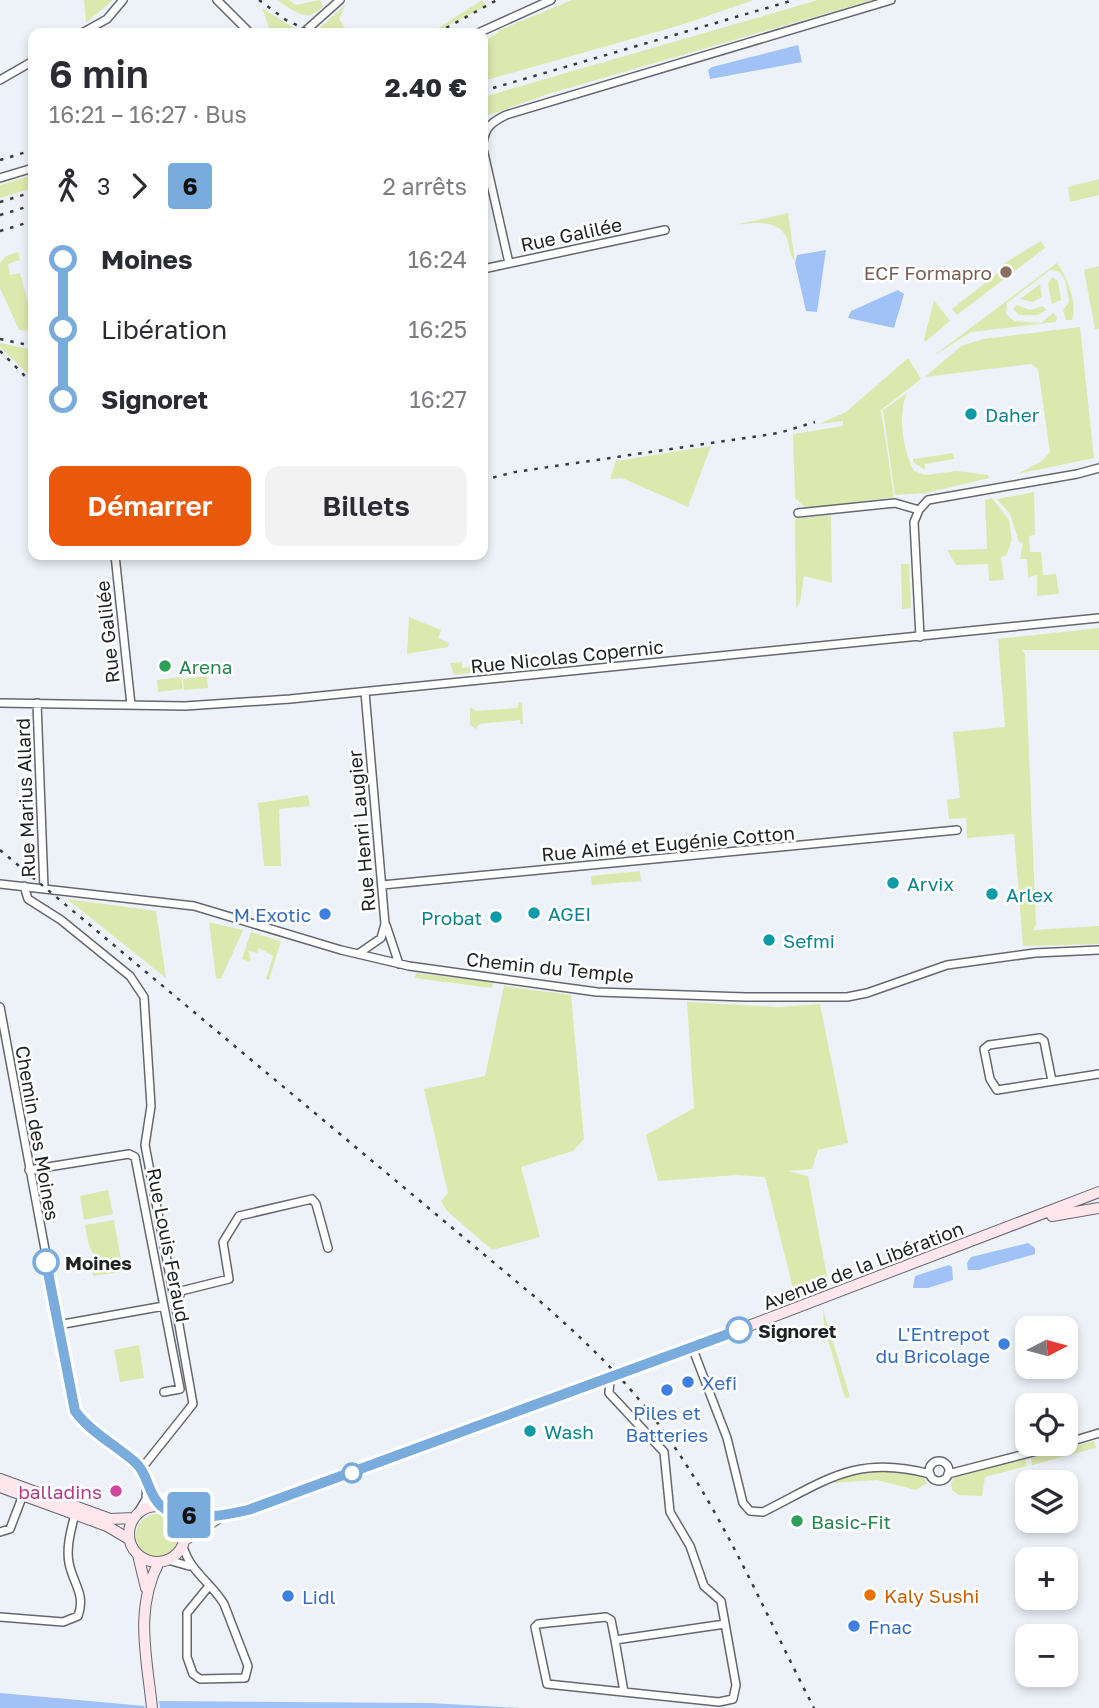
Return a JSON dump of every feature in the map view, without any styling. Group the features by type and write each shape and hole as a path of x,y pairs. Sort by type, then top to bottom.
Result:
{"main road":[{"name":"Avenue de la Libération","path":"184,1543 220,1517 322,1484 595,1384 1045,1215 1099,1192"},
{"name":"Avenue de la Libération","path":"1045,1215 1099,1208"},
{"path":"0,1479 44,1498 110,1519 136,1515 160,1506 178,1515 183,1522 184,1543 163,1561 146,1591"},
{"path":"15,1485 23,1495"},
{"path":"0,1487 23,1495 44,1498"},
{"path":"75,1509 129,1539 138,1555 146,1591 143,1626 152,1708"},
{"path":"129,1539 136,1515"},
{"name":"Avenue de la Libération","path":"178,1515 220,1517"},
{"path":"138,1555 163,1561"}],"street":[{"path":"91,28 107,19 123,0"},
{"path":"217,0 245,28"},
{"path":"309,28 340,0"},
{"path":"488,28 551,0"},
{"path":"488,126 492,121 506,115 891,0"},
{"path":"0,80 28,64"},
{"path":"0,178 28,170"},
{"path":"488,171 509,262"},
{"name":"Rue Galilée","path":"488,268 665,230"},
{"path":"920,637 914,522 919,510 928,500 1099,468"},
{"path":"798,513 895,503 919,510"},
{"name":"Rue Galilée","path":"116,560 131,705"},
{"name":"Rue Nicolas Copernic","path":"0,703 220,704 365,692 1099,618"},
{"name":"Rue Henri Laugier","path":"357,955 381,938 385,924 365,692"},
{"name":"Rue Marius Allard","path":"0,884 44,888 37,703"},
{"name":"Rue Aimé et Eugénie Cotton","path":"382,885 957,830"},
{"path":"23,886 28,899 61,920 130,976 144,997 151,1106 145,1145 173,1292 178,1299"},
{"name":"Chemin du Temple","path":"44,888 194,906 357,955 399,964 597,992 847,997 867,993 947,965 1035,953 1099,950"},
{"path":"385,924 399,964"},
{"name":"Chemin des Moines","path":"0,1007 75,1411 85,1424 142,1468"},
{"path":"1052,1081 1044,1041 1040,1038 989,1045 984,1049 990,1079 997,1090 1099,1074"},
{"name":"Rue Louis Feraud","path":"29,1170 129,1154 135,1157 180,1389 164,1392"},
{"path":"160,1506 142,1468 192,1404 176,1308 181,1291 229,1279 223,1242 243,1213 312,1199 316,1204 328,1248"},
{"path":"58,1325 164,1306"},
{"path":"692,1347 727,1438 743,1503 750,1511 758,1514 830,1477 854,1469 910,1469 942,1461 948,1471"},
{"path":"609,1393 610,1378"},
{"path":"595,1384 609,1393 640,1427 647,1430 664,1452 670,1512 690,1546 704,1587 721,1601 736,1685 733,1699 719,1702 547,1684 535,1628 538,1624 606,1617 611,1620 624,1692"},
{"path":"1078,1440 1099,1433"},
{"path":"910,1469 930,1474 940,1481 948,1471 974,1468 1020,1456"},
{"path":"930,1474 931,1464"},
{"path":"136,1515 146,1499 147,1481"},
{"path":"0,1532 10,1529 23,1495"},
{"path":"0,1617 63,1622 78,1616 82,1604 80,1591 69,1566 68,1552 75,1509"},
{"path":"184,1543 189,1566 209,1586 224,1604 248,1666 245,1678 200,1679 193,1674 188,1663 187,1613 209,1586"},
{"path":"163,1561 189,1566"},
{"path":"615,1640 725,1623"}],"green space":[{"path":"84,0 113,0 86,23"},
{"path":"277,0 289,0 296,5 320,0 323,6 317,12 306,15"},
{"path":"482,0 486,6 444,28 437,28"},
{"path":"572,0 754,0 681,25 488,80 488,39 502,29"},
{"path":"818,0 872,0 548,94 488,115 488,96"},
{"path":"346,4 339,18 344,28 320,28"},
{"path":"262,8 294,28 269,28"},
{"path":"28,177 28,190 0,198 0,185"},
{"path":"1099,179 1099,195 1070,202 1068,187"},
{"path":"788,213 795,261 787,239 778,228 765,223 735,225"},
{"path":"1041,241 1045,248 957,315 952,309 999,272 1003,264"},
{"path":"18,252 20,260 8,264 10,275 20,273 28,303 28,331 19,330 0,288 0,263 6,256"},
{"path":"1057,263 1064,276 1070,291 1074,306 1072,320 1066,320 1063,310 1069,302 1065,280 1060,272 1050,270 1007,303 1006,314 1014,321 1041,323 1053,313 1057,317 1056,322 971,332 932,357"},
{"path":"1099,266 1099,329 1095,329 1084,270"},
{"path":"1052,277 1058,281 1061,300 1052,304 1048,284"},
{"path":"1040,284 1042,297 1033,302 1020,299"},
{"path":"934,300 950,321 925,342 924,339"},
{"path":"1017,305 1030,310 1043,306 1046,310 1038,315 1019,315 1013,309"},
{"path":"1080,327 1094,458 1017,474 1042,461 1050,452 1038,369 1031,364 925,377 961,346 983,339"},
{"path":"0,343 28,349 28,374 0,347"},
{"path":"908,358 921,379 881,410 894,497 807,509 795,498 793,434 843,426 843,421 819,424 846,412"},
{"path":"907,393 902,422 907,453 914,471 926,475 957,471 988,475 989,478 926,493 895,495 883,410"},
{"path":"711,446 688,507 622,478 610,479 616,461"},
{"path":"953,453 954,459 925,464 925,470 913,462 913,459"},
{"path":"1034,492 1035,535 1029,536 1030,552 1041,552 1043,575 1056,574 1059,594 1037,596 1037,575 1028,577 1027,559 1020,559 1023,543 1019,542 1010,514 997,499"},
{"path":"992,498 1009,520 1012,540 1006,556 1001,557 1004,580 989,581 988,564 956,565 947,550 987,549 985,500"},
{"path":"831,515 832,583 804,576 800,602 796,608 795,519"},
{"path":"901,564 909,564 911,608 902,609"},
{"path":"409,617 441,630 438,638 449,643 448,647 407,654"},
{"path":"1099,628 1099,650 1022,650 1025,654 1036,925 1033,930 1099,926 1099,944 1023,946 1014,834 967,838 966,818 949,819 947,800 960,798 953,732 1005,727 998,639"},
{"path":"462,662 462,668 486,665 485,671 454,675 450,663"},
{"path":"207,676 208,688 184,690 183,679"},
{"path":"181,677 183,689 158,692 157,680"},
{"path":"519,702 522,703 523,724 520,724 520,720 479,724 476,729 470,725 470,707 476,711 517,708"},
{"path":"308,795 310,806 279,809 281,866 264,866 258,803"},
{"path":"640,871 641,881 592,885 591,876"},
{"path":"67,899 156,911 166,978"},
{"path":"209,922 243,930 221,979 216,978"},
{"path":"251,932 281,941 269,980 266,979 273,956 259,948 257,953 249,951 251,962 242,959"},
{"path":"416,973 493,982 492,988 414,978"},
{"path":"504,986 571,995 584,1139 573,1151 521,1167 540,1237 492,1250 447,1211 441,1201 448,1193 424,1089 485,1076"},
{"path":"687,1002 778,1007 820,1004 848,1143 818,1150 812,1169 788,1171 808,1176 829,1287 796,1300 765,1177 737,1175 658,1181 646,1135 694,1108"},
{"path":"108,1190 113,1214 84,1220 80,1196"},
{"path":"114,1220 122,1266 92,1251 85,1225"},
{"path":"91,1259 120,1272 93,1276"},
{"path":"823,1310 850,1397 845,1398 824,1326"},
{"path":"139,1345 144,1378 120,1382 114,1350"},
{"path":"1094,1441 1096,1448 1078,1453 1078,1445"},
{"path":"1038,1456 1066,1456 1032,1465 1031,1458"},
{"path":"1025,1458 1027,1466 985,1477 982,1496 959,1495 952,1490 951,1483 955,1477"},
{"path":"885,1471 923,1476 927,1483 916,1490 877,1480 832,1483 851,1475"},
{"path":"157,1514 172,1520 178,1535 172,1550 157,1556 142,1550 136,1535 142,1520"}],"water":[{"path":"798,45 802,62 710,79 708,70 712,67"},
{"path":"826,250 817,312 806,311 795,263 797,255"},
{"path":"898,290 904,294 894,328 848,318 851,311"},
{"path":"1028,1243 1035,1248 1035,1254 979,1270 968,1270 967,1263 971,1257"},
{"path":"949,1265 952,1267 953,1280 928,1288 913,1288 915,1276"},
{"path":"0,1693 145,1706 145,1708 0,1708"},
{"path":"159,1701 430,1703 521,1708 160,1708"}],"railway":[{"path":"259,0 286,20 303,28"},
{"path":"446,28 497,0"},
{"path":"488,90 794,0"},
{"path":"0,160 28,152"},
{"path":"0,202 28,194"},
{"path":"0,215 28,207"},
{"path":"0,231 28,223"},
{"path":"0,339 28,345"},
{"path":"0,351 28,379"},
{"path":"488,479 515,472 779,433 815,422"},
{"path":"0,850 535,1297 577,1334 616,1374 641,1402 691,1472 735,1550 814,1708"}],"bus line":[{"name":"6","path":"46,1262 69,1393 75,1411 85,1424 142,1468 160,1506 167,1507 178,1515 220,1517 248,1510 739,1330"}],"place":[{"name":"ECF Formapro","path":"1006,272"},
{"name":"Daher","path":"971,414"},
{"name":"Arena","path":"165,666"},
{"name":"Arvix","path":"893,883"},
{"name":"Arlex","path":"992,894"},
{"name":"AGEI","path":"534,913"},
{"name":"M Exotic","path":"325,914"},
{"name":"Probat","path":"496,917"},
{"name":"Sefmi","path":"769,940"},
{"name":"Moines","path":"46,1262"},
{"name":"Signoret","path":"739,1330"},
{"name":"L'Entrepot du Bricolage","path":"1004,1344"},
{"name":"Xefi","path":"688,1382"},
{"name":"Piles et Batteries","path":"667,1390"},
{"name":"Wash","path":"530,1431"},
{"name":"balladins","path":"116,1491"},
{"name":"Basic-Fit","path":"797,1521"},
{"name":"Kaly Sushi","path":"870,1595"},
{"name":"Lidl","path":"288,1596"},
{"name":"Fnac","path":"854,1626"}]}
